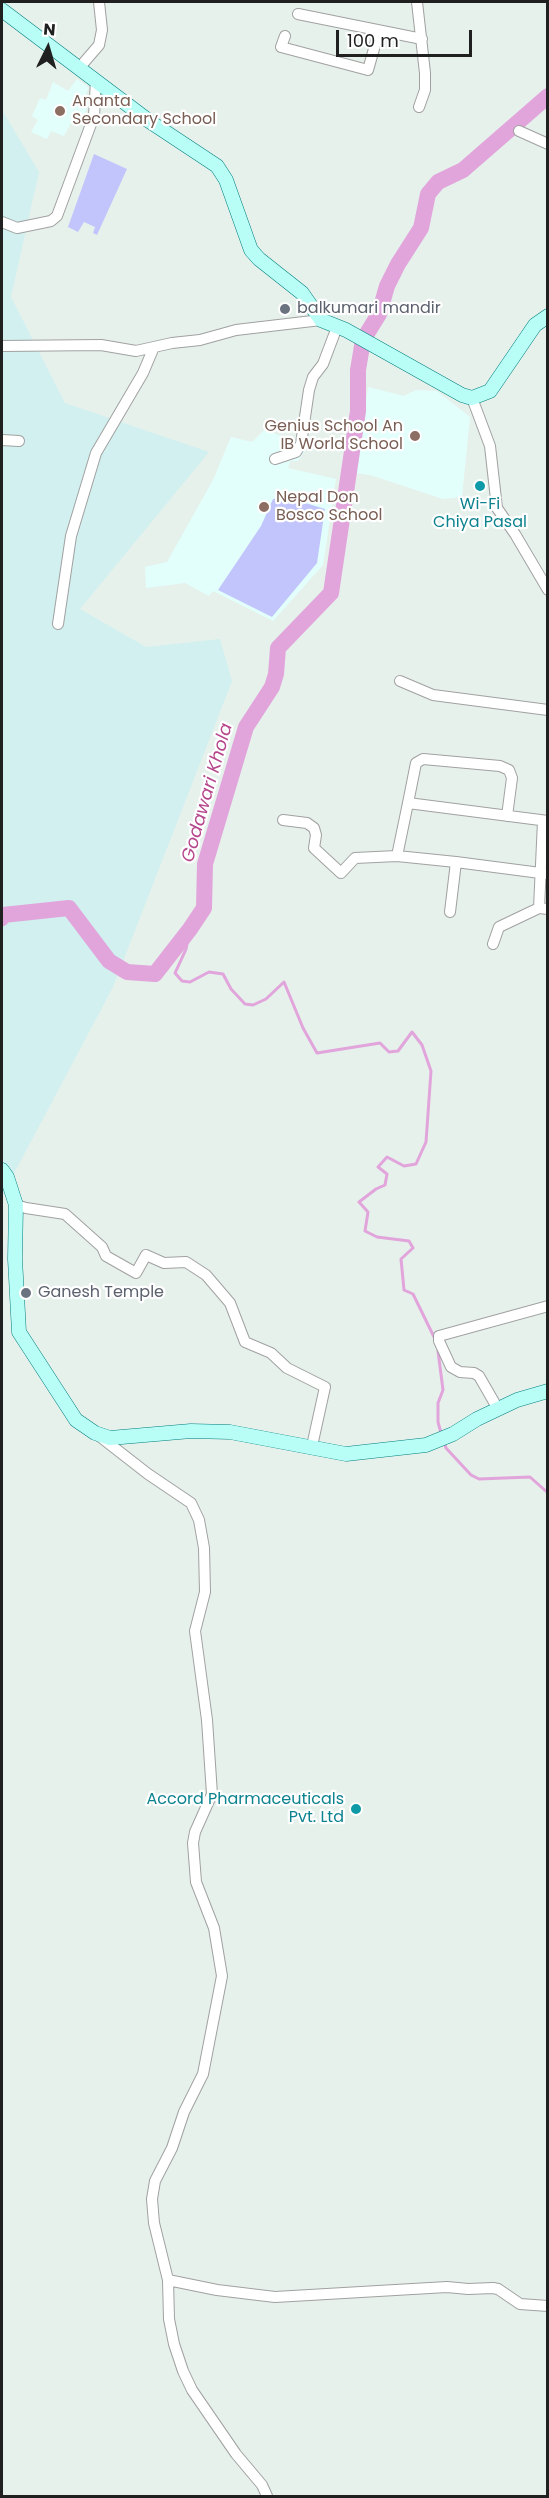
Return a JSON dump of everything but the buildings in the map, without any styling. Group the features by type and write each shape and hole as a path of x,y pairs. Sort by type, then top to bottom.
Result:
{"street":[{"path":"80,67 99,45 102,30 99,2"},
{"path":"417,2 425,90 419,107"},
{"path":"2,10 149,121 217,166 226,180 251,250 302,293 321,320"},
{"path":"298,14 422,39"},
{"path":"285,36 281,47 368,70 379,31"},
{"path":"2,222 17,228 51,221 57,216 94,116 96,80"},
{"path":"519,131 548,144"},
{"path":"2,346 101,345 136,351 200,340 236,330 321,320 375,346 462,395 472,398 490,391 535,325 548,316"},
{"path":"275,459 296,452 302,444 309,390 313,377 323,364 342,329"},
{"path":"58,624 70,536 96,453 143,373 154,347"},
{"path":"472,398 490,446 497,508 547,589"},
{"path":"2,440 19,441"},
{"path":"400,681 434,695 548,710"},
{"path":"397,856 416,763 423,759 501,766 509,770 512,778 507,816"},
{"path":"408,803 545,821 543,908 499,927 493,944"},
{"path":"283,820 307,823 314,828 316,835 314,848 341,873 355,858 397,856 544,874"},
{"path":"450,912 456,862"},
{"path":"2,1170 7,1177 16,1204 15,1259 19,1332 75,1420 191,1503 199,1520 204,1548 205,1592 195,1631 207,1720 212,1794 195,1832 193,1843 196,1882 214,1928 222,1976 203,2074 184,2112 172,2148 155,2181 152,2199 154,2223 168,2280 174,2344 183,2371 192,2390 236,2454 262,2485 267,2496"},
{"path":"16,1204 26,1208 65,1214 102,1247 106,1256 136,1273 146,1255 164,1263 186,1262 207,1275 230,1303 245,1342 271,1353 287,1368 325,1387 312,1446"},
{"path":"498,1409 479,1376 474,1373 460,1372 451,1367 439,1341 439,1336 548,1306"},
{"path":"95,1433 110,1438 190,1431 230,1432 346,1454 426,1445 453,1434 517,1400 548,1390"},
{"path":"168,2280 217,2290 275,2297 447,2287 493,2288 520,2304 548,2306"}],"shaded area":[{"name":"Ananta Secondary School","path":"77,79 89,88 86,93 88,105 83,119 75,116 64,136 51,131 47,139 31,132 38,120 32,116 40,98 46,100 53,82 68,91"},
{"path":"2,110 39,172 11,297 65,403 209,452 80,609 146,647 220,639 232,681 113,987 2,1196"},
{"path":"94,154 127,169 97,235 93,233 95,227 84,222 78,232 68,227"},
{"name":"Genius School An IB World School","path":"368,387 404,396 416,390 437,391 470,417 462,497 443,499 370,475 356,473"},
{"name":"Nepal Don Bosco School","path":"265,429 307,448 298,461 290,461 288,468 336,479 323,565 273,621 213,591 209,596 185,583 146,588 145,567 167,562 213,480 231,437 252,442"},
{"path":"286,497 325,509 317,563 272,617 218,590 261,526 273,499"}],"waterway":[{"name":"Godawari Khola","path":"2,918 3,915 69,908 109,961 127,972 155,974 204,908 205,864 246,727 272,687 276,674 278,648 331,593 358,411 358,370 363,340 379,314 387,286 398,264 421,228 428,194 438,182 463,170 548,96"},
{"path":"190,929 186,949 175,973 182,981 190,982 209,972 223,974 231,989 245,1004 253,1005 266,999 284,982 303,1028 317,1053 380,1043 389,1052 398,1051 412,1032 422,1045 431,1071 426,1142 416,1164 404,1166 387,1157 378,1167 387,1174 385,1185 359,1202 368,1212 365,1231 377,1237 409,1241 413,1248 401,1259 404,1290 413,1294 435,1339"},
{"path":"438,1351 443,1390 438,1403 438,1422 441,1433"},
{"path":"444,1442 446,1448 471,1475 479,1479 530,1477 548,1493"}],"place":[{"name":"Ananta Secondary School","path":"60,111"},
{"name":"balkumari mandir","path":"285,309"},
{"name":"Genius School An IB World School","path":"415,436"},
{"name":"Wi-Fi Chiya Pasal","path":"480,486"},
{"name":"Nepal Don Bosco School","path":"264,507"},
{"name":"Ganesh Temple","path":"26,1293"},
{"name":"Accord Pharmaceuticals Pvt. Ltd","path":"356,1809"}]}
